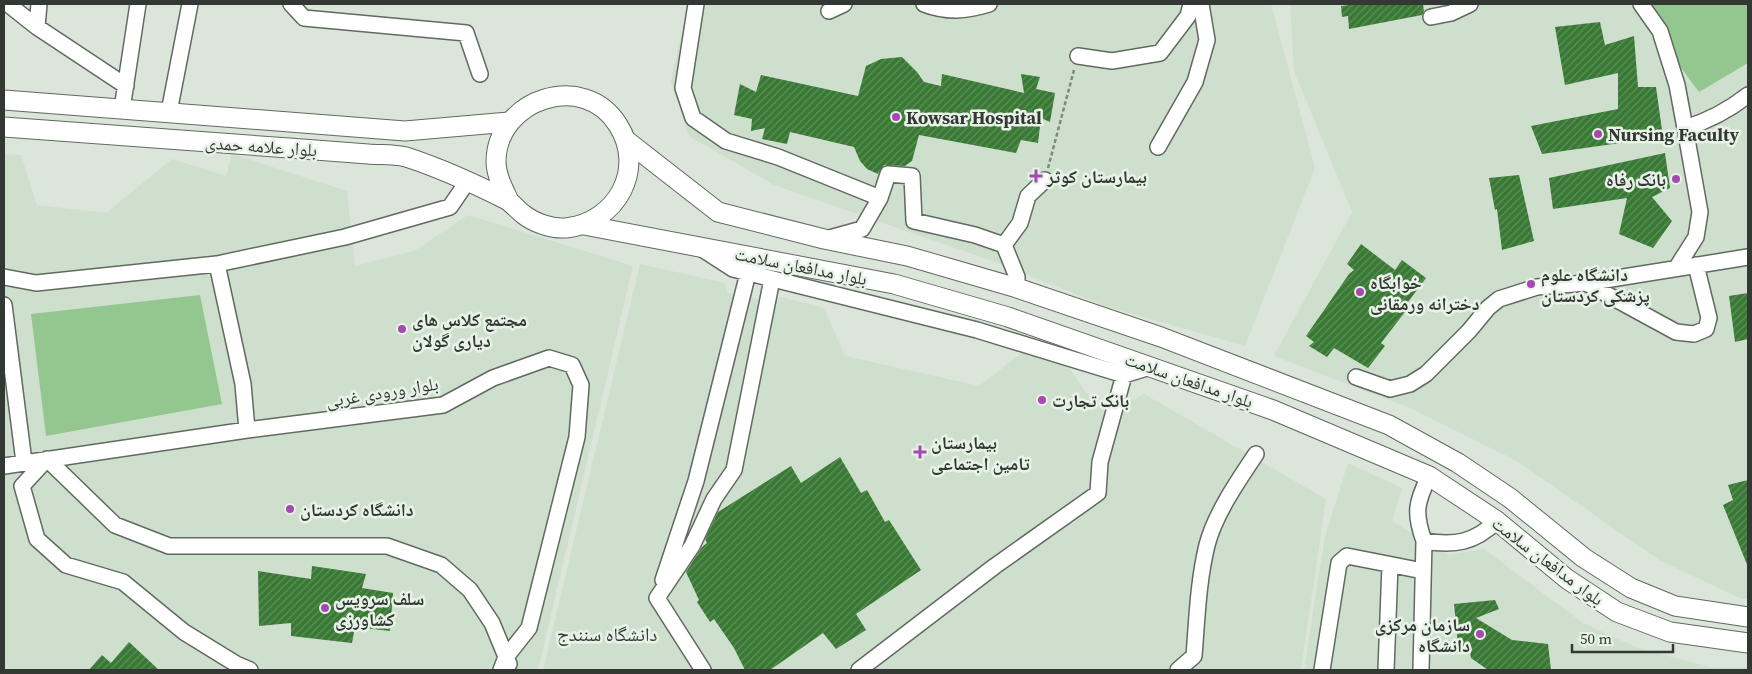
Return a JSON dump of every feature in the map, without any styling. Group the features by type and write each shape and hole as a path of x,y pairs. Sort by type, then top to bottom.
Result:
{"main road":[{"path":"563,95 584,98 603,108 617,123 627,141 630,162 624,188 617,201 602,216 584,225 563,228 542,225 524,215 509,200 500,182 496,161 500,141 509,122 524,108 543,98 563,95"},
{"name":"بلوار علامه حمدی","path":"4,100 404,131 509,122"},
{"name":"بلوار علامه حمدی","path":"4,127 403,156 509,200"},
{"name":"بلوار مدافعان سلامت","path":"627,141 718,212 824,239 907,256 1017,288 1161,337 1390,425 1458,463 1510,498 1584,558 1631,588 1675,606 1748,617"},
{"name":"بلوار مدافعان سلامت","path":"584,225 894,284 1008,317 1273,410 1429,476 1497,521 1568,579 1617,612 1670,632 1748,643"}],"street":[{"path":"8,4 37,27 126,86"},
{"path":"37,27 39,4"},
{"path":"122,109 138,4"},
{"path":"169,112 190,4"},
{"path":"291,4 304,18 466,33 480,74"},
{"path":"696,4 683,88 693,118 726,142 778,157 880,198"},
{"path":"829,11 844,4"},
{"path":"924,4 940,10 989,4"},
{"path":"1078,56 1112,61 1160,53 1188,16 1191,4"},
{"path":"1158,147 1195,82 1207,40 1201,4"},
{"path":"1431,17 1451,13 1470,4"},
{"path":"1641,4 1660,30 1677,85 1700,212 1696,237 1677,267"},
{"path":"1685,128 1703,123 1748,95"},
{"path":"824,239 862,229 880,198 888,174 912,176 914,221 975,235 1004,245 1017,277 1017,288"},
{"path":"1004,245 1020,223 1028,196 1045,180"},
{"path":"4,277 36,284 217,264 345,237 450,207 468,182"},
{"path":"699,246 733,269 977,330 1124,376 1150,367"},
{"path":"1356,377 1390,389 1410,384 1426,374 1469,331 1488,308 1499,299 1537,287 1586,283 1748,257"},
{"path":"217,264 243,384 247,430"},
{"path":"1586,283 1676,332 1694,334 1706,329 1709,318 1696,265"},
{"path":"657,598 696,481 748,273"},
{"path":"657,598 692,546 714,499 734,470 772,279"},
{"path":"4,305 24,462"},
{"name":"بلوار ورودی غربی","path":"4,466 247,430 443,405 493,378 549,358 572,365 581,385 577,437 529,628 506,666"},
{"path":"859,670 995,566 1098,493 1100,462 1124,376"},
{"path":"1178,670 1194,656 1199,589 1208,544 1231,492 1256,454"},
{"path":"250,670 228,664 184,632 123,582 66,565 37,539 22,486 47,459 115,525 169,546 386,546 441,565 470,590 492,622 506,666"},
{"path":"1421,670 1424,541 1416,519 1420,496 1429,476"},
{"path":"1424,541 1446,545 1471,540 1497,521"},
{"path":"1322,670 1339,563 1342,558 1347,556 1423,571"},
{"path":"1386,670 1390,565"},
{"path":"657,598 703,670"}],"path":[{"path":"1045,180 1078,56"}],"shaded area":[{"name":"بیمارستان کوثر","path":"688,4 1271,4 1315,168 1245,346 1108,307 998,263 774,185 689,136 671,82"},
{"name":"دانشگاه علوم پزشکی کردستان","path":"1290,4 1748,4 1748,599 1742,599 1659,560 1517,461 1410,408 1274,356 1352,212 1294,71"},
{"name":"دانشگاه کردستان","path":"4,154 21,155 37,205 106,213 172,159 226,176 232,154 347,191 355,266 414,251 468,215 633,266 538,670 4,670"},
{"name":"بیمارستان تامین اجتماعی","path":"640,264 725,283 728,293 772,302 781,297 824,308 845,356 979,386 1027,349 1062,357 1094,404 1125,405 1144,394 1326,499 1301,670 543,670"},
{"path":"1348,463 1402,488 1392,521 1448,555 1484,549 1583,623 1638,648 1710,667 1748,667 1748,670 1304,670 1325,536"}],"green space":[{"path":"1634,4 1745,4 1748,6 1748,63 1699,92"},
{"path":"200,295 222,404 46,436 31,314"}],"building":[{"path":"1358,4 1423,4 1424,11 1422,15 1349,29 1348,16 1342,17 1341,6"},
{"path":"1600,22 1605,45 1634,36 1638,87 1656,87 1663,137 1542,154 1531,126 1618,109 1618,73 1565,85 1555,27"},
{"name":"Kowsar Hospital","path":"902,57 924,82 941,86 942,74 1024,93 1021,74 1040,77 1036,89 1055,93 1050,122 1041,118 1038,143 1021,140 1016,153 919,135 912,161 905,166 884,165 878,174 867,169 860,161 854,147 790,132 787,144 762,139 765,128 751,131 752,119 734,115 740,84 756,92 761,75 858,96 866,66 881,59"},
{"path":"1665,153 1670,188 1652,197 1672,221 1653,248 1619,234 1627,198 1553,209 1549,178"},
{"path":"1519,175 1534,241 1502,250 1497,209 1495,210 1489,178"},
{"path":"1361,244 1395,270 1402,260 1426,278 1402,310 1405,312 1381,343 1385,346 1368,368 1334,348 1327,357 1309,346 1314,342 1306,336 1349,274 1354,270 1347,264"},
{"path":"1748,293 1748,339 1735,342 1729,296"},
{"path":"840,457 861,493 867,490 885,522 889,520 921,570 856,614 866,630 836,649 823,633 770,670 745,670 734,648 714,619 710,622 697,602 699,600 686,572 702,547 707,543 705,539 718,512 791,466 801,483"},
{"path":"1748,480 1748,567 1723,505 1733,500 1728,485"},
{"name":"سلف سرویس کشاورزی","path":"312,566 366,574 362,588 393,593 390,631 355,627 352,643 291,636 291,623 259,626 258,571 311,579"},
{"name":"سازمان مرکزی دانشگاه","path":"1495,600 1499,609 1476,618 1512,640 1548,644 1551,670 1488,670 1471,658 1469,647 1458,645 1454,604"},
{"path":"129,642 159,670 89,670 102,655 111,663"}],"place":[{"name":"Kowsar Hospital","path":"896,117"},
{"name":"Nursing Faculty","path":"1598,134"},
{"name":"بیمارستان کوثر","path":"1036,176"},
{"name":"بانک رفاه","path":"1676,179"},
{"name":"دانشگاه علوم پزشکی کردستان","path":"1531,284"},
{"name":"خوابگاه دخترانه ورمقانی","path":"1360,292"},
{"name":"مجتمع کلاس های دیاری گولان","path":"402,329"},
{"name":"بانک تجارت","path":"1042,400"},
{"name":"بیمارستان تامین اجتماعی","path":"920,452"},
{"name":"دانشگاه کردستان","path":"290,509"},
{"name":"سلف سرویس کشاورزی","path":"325,608"},
{"name":"سازمان مرکزی دانشگاه","path":"1480,634"}],"district":[{"name":"دانشگاه سنندج","path":"607,634"}]}
